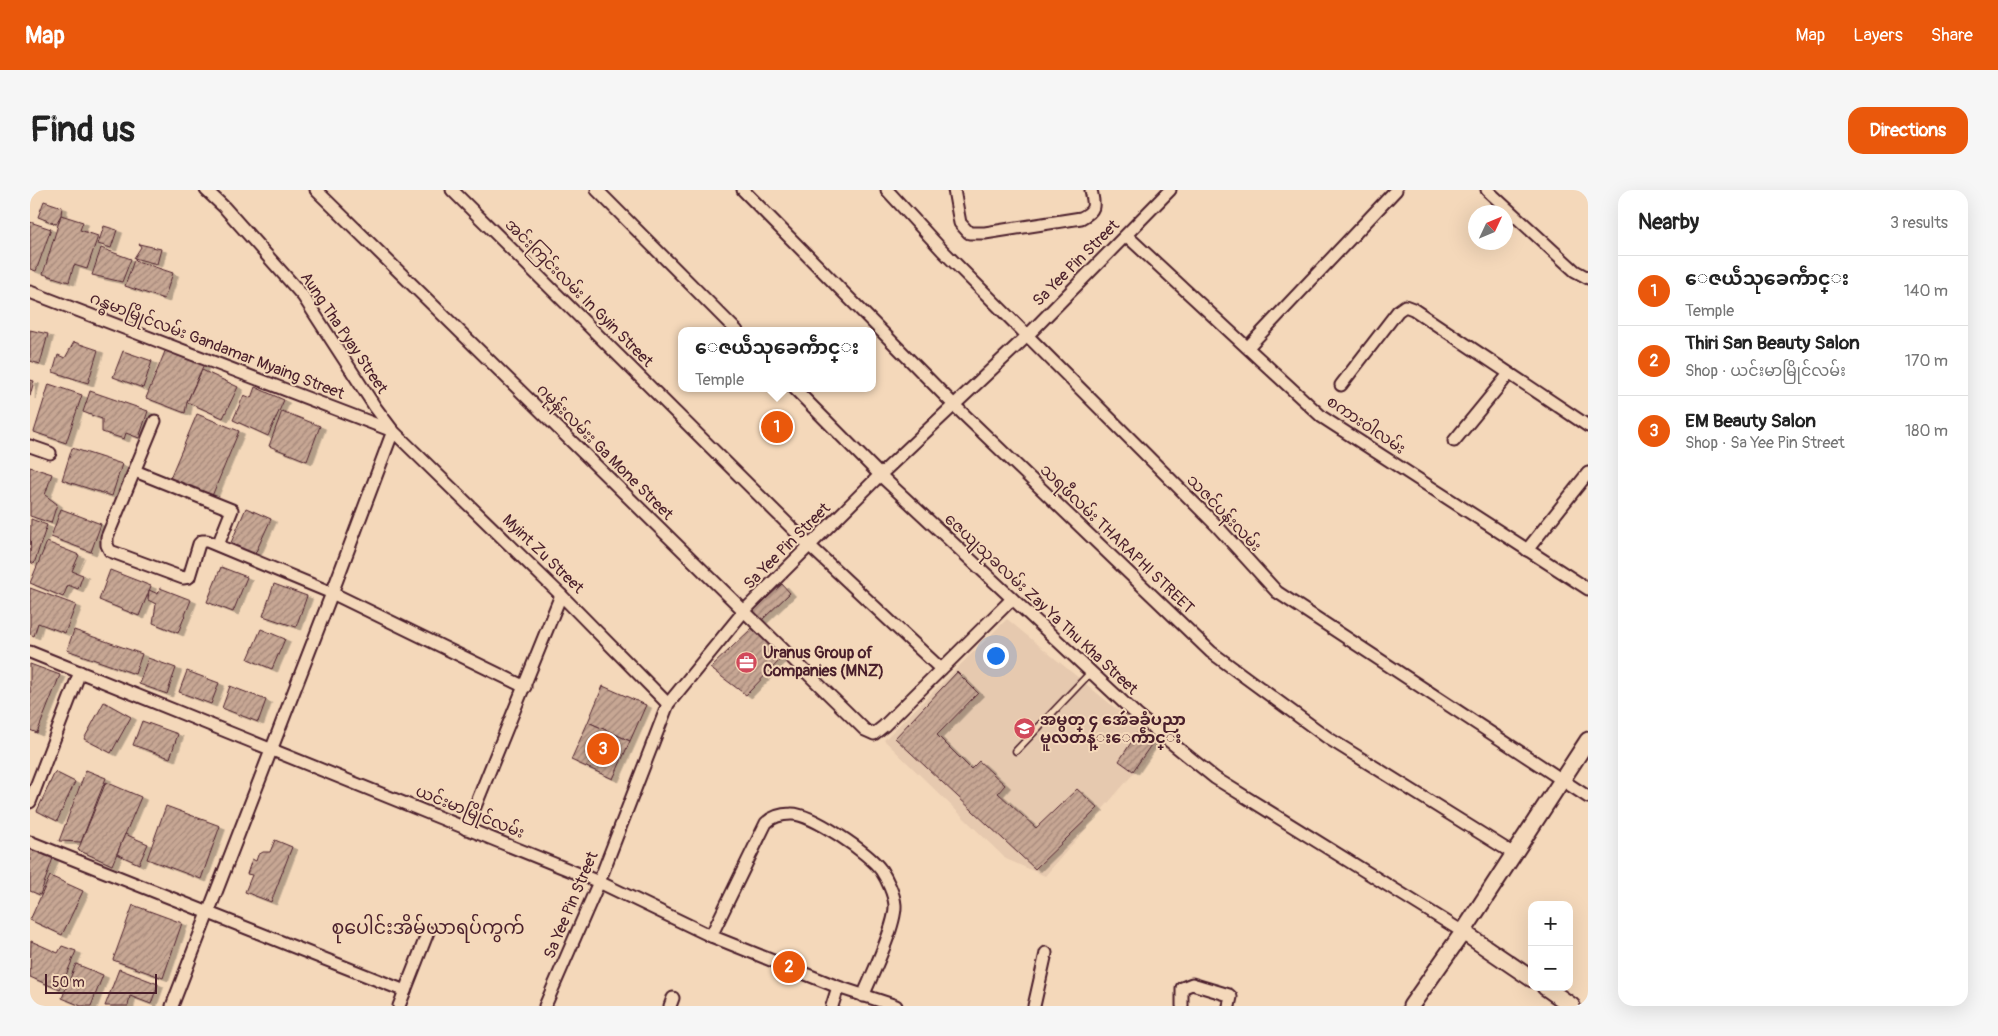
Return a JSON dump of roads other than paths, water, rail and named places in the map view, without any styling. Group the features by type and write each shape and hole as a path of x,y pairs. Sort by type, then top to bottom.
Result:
{"street":[{"name":"Aung Tha Pyay Street","path":"206,190 224,207 303,296 392,431"},
{"name":"ဂမုန်းလမ်းး Ga Mone Street","path":"316,190 865,730 874,734 941,669"},
{"name":"အင်းကြင်းလမ်း In Gyin Street","path":"452,190 810,546 941,669"},
{"path":"597,190 733,327"},
{"name":"သရဖီလမ်း THARAPHI STREET","path":"743,190 954,406 1211,652 1328,738 1514,854"},
{"name":"သဇင်ပန်းလမ်း","path":"887,190 942,250 1216,525 1277,592 1562,782 1588,797"},
{"path":"954,190 960,223 969,234 1082,218 1091,213 1094,207 1091,190"},
{"name":"Sa Yee Pin Street","path":"545,1006 599,882 668,704 744,612 880,475 1027,336 1170,190"},
{"path":"1248,347 1396,190"},
{"path":"1487,190 1575,271 1588,278"},
{"name":"စကားဝါလမ်း","path":"1127,236 1322,417 1588,589"},
{"name":"ဂန္ဓမာမြိုင်လမ်း Gandamar Myaing Street","path":"30,292 392,431"},
{"path":"1341,385 1398,311 1405,306 1413,309 1588,426"},
{"path":"1454,441 1509,374"},
{"name":"ဇေယျသုခလမ်း Zay Ya Thu Kha Street","path":"798,392 880,475 1137,715 1215,778 1463,932"},
{"path":"155,421 107,537 110,551 183,578 190,577 199,544 202,541 218,545 332,593 525,687"},
{"path":"172,1006 210,913 392,431"},
{"name":"Myint Zu Street","path":"392,431 561,595 668,704"},
{"path":"30,446 50,453"},
{"path":"135,470 232,510 218,545"},
{"path":"1527,550 1588,473"},
{"path":"466,829 561,595"},
{"path":"941,669 1012,599"},
{"name":"ယင်းမာမြိုင်လမ်း","path":"30,652 599,882 711,936 838,987 896,1006"},
{"path":"30,802 80,672"},
{"path":"1411,1006 1463,932 1588,740"},
{"path":"711,936 766,823 772,818 791,814 811,819 852,844 881,869 895,904 894,919 863,996"},
{"path":"30,842 405,991"},
{"path":"399,1006 428,932"},
{"path":"1463,932 1528,976"},
{"path":"1034,1006 1046,953"},
{"path":"1182,1006 1182,988 1192,984 1229,995 1231,997 1229,1006"},
{"path":"832,1006 838,987"},
{"path":"1550,991 1572,1006"}],"lane":[{"path":"1016,751 1090,672"}],"place":[{"name":"ေဇယဵသုခေကဵာင္း","path":"777,427"},
{"name":"Uranus Group of Companies (MNZ)","path":"747,662"},
{"name":"အမွတ္ ၄ အေဴခခံပညာ မူလတန္းေကဵာင္း","path":"1024,729"},
{"name":"EM Beauty Salon","path":"603,749"},
{"name":"Thiri San Beauty Salon","path":"789,967"}],"district":[{"name":"စုပေါင်းအိမ်ယာရပ်ကွက်","path":"428,928"}]}
